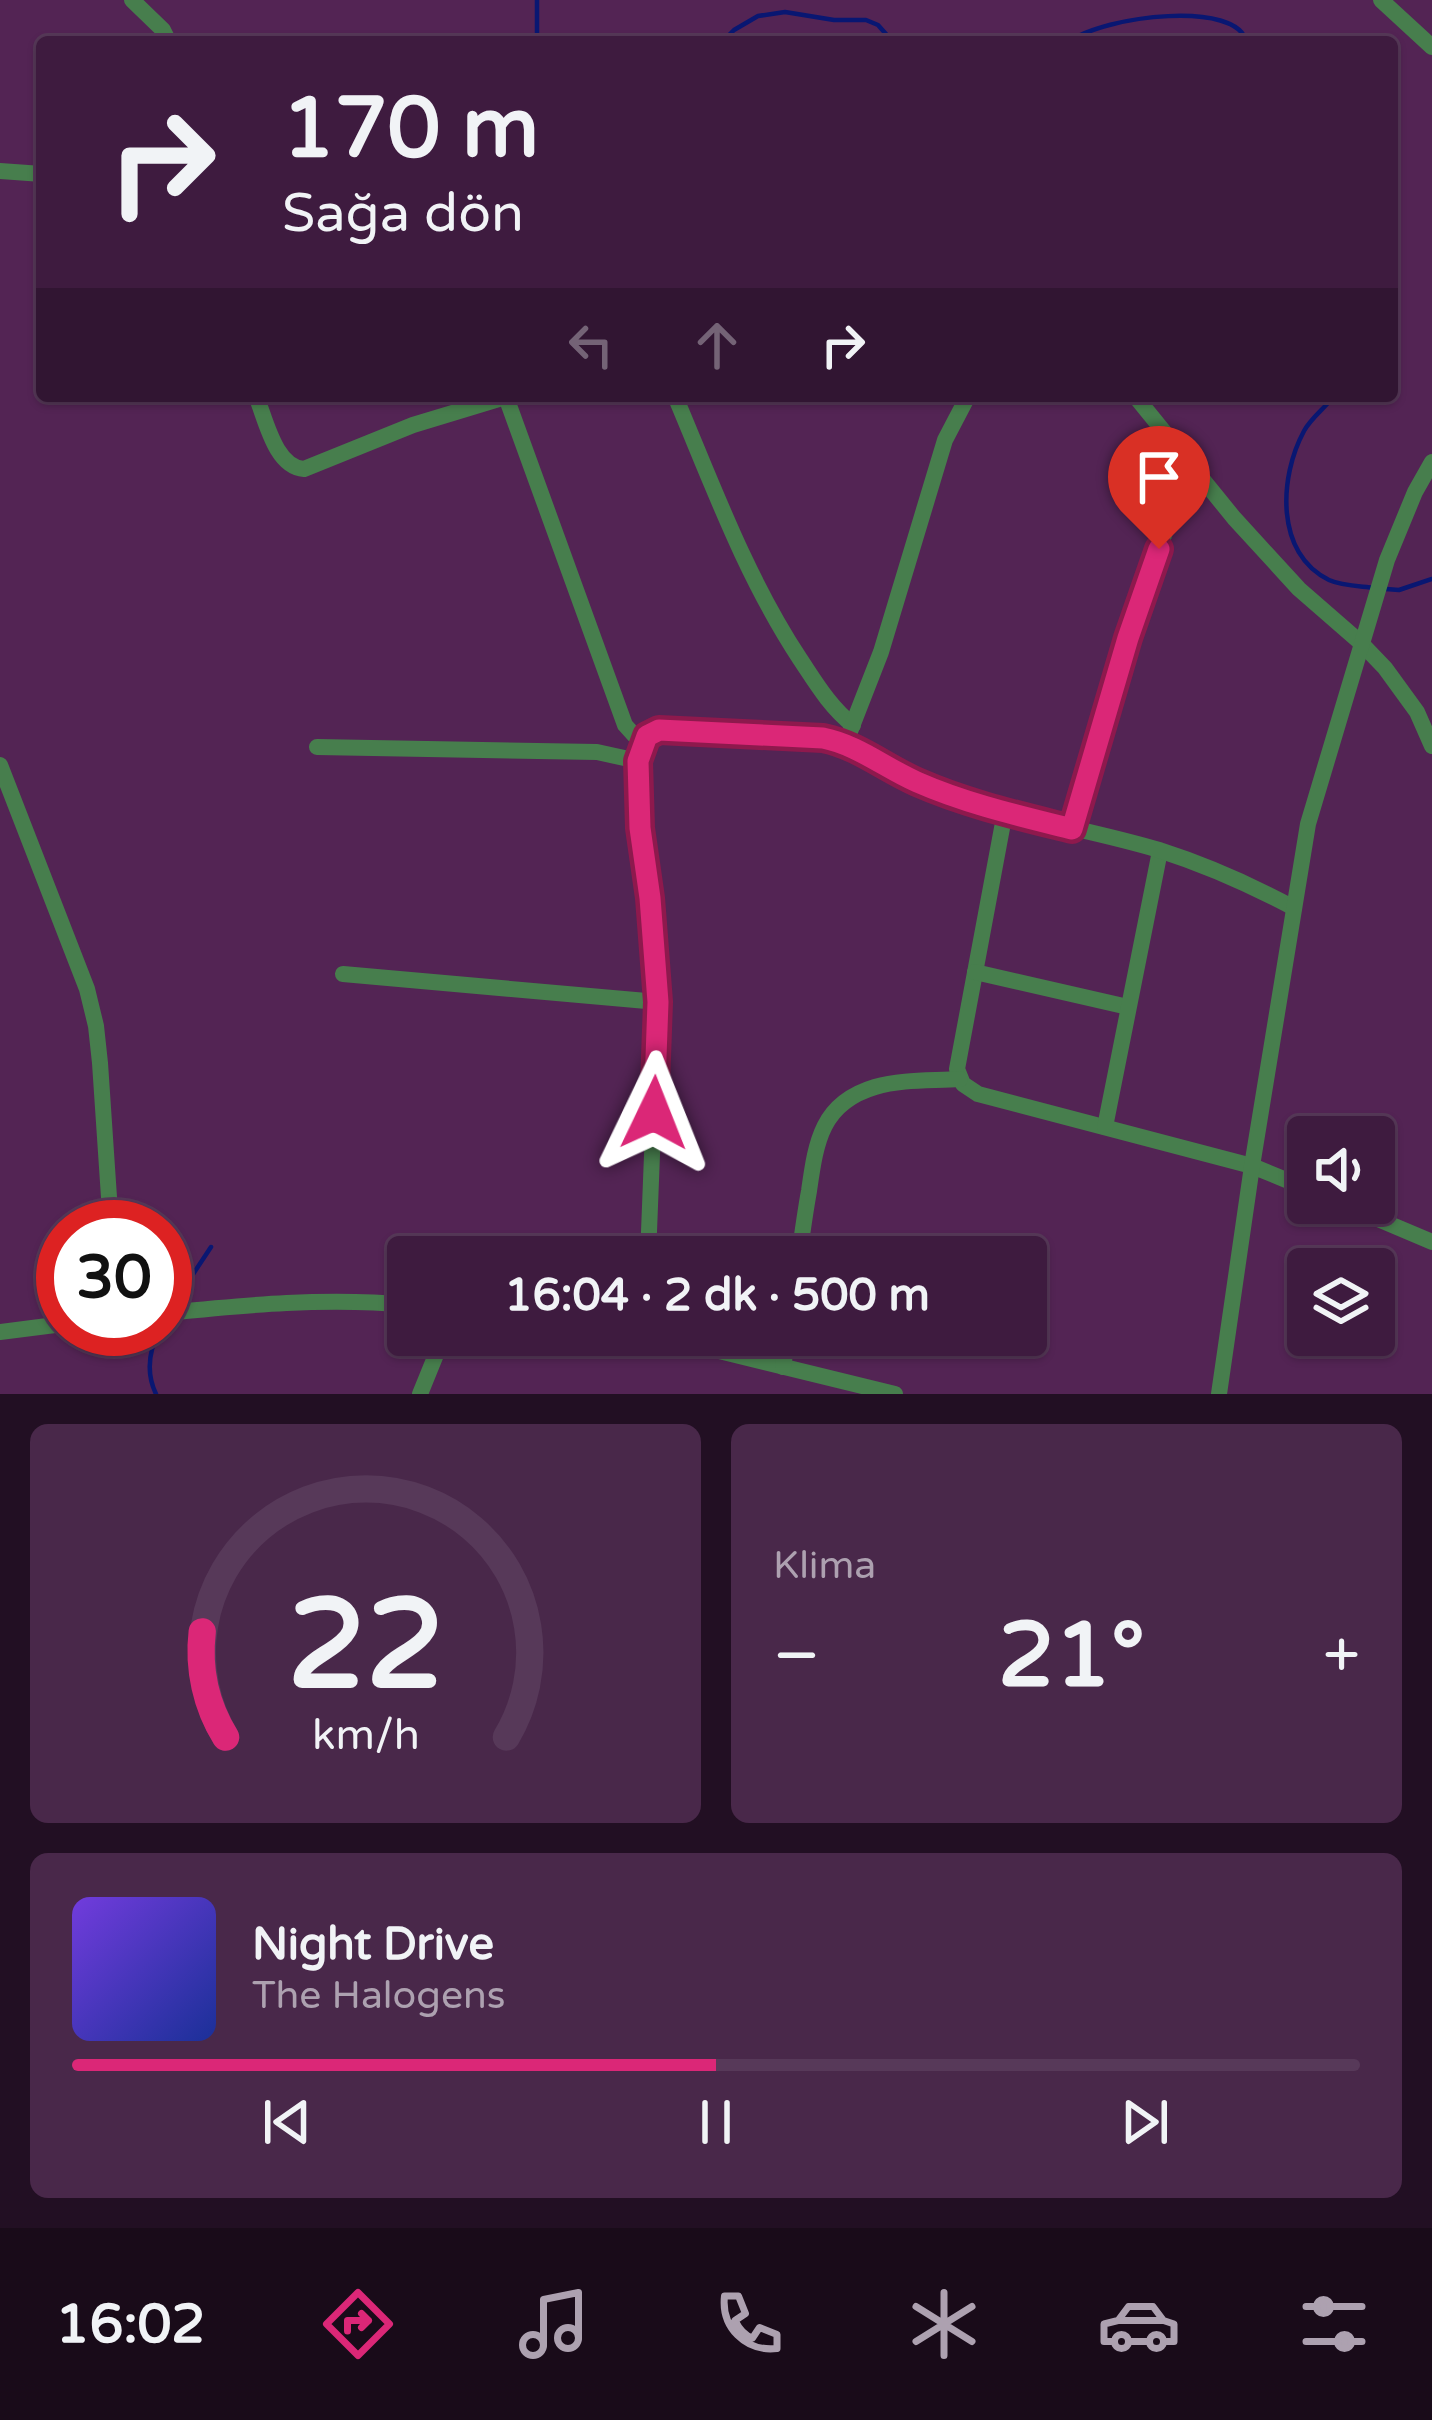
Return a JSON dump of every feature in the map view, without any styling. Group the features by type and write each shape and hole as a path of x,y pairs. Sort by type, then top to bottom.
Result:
{"street":[{"path":"132,0 166,36"},
{"path":"1381,0 1432,47"},
{"path":"0,171 36,174"},
{"path":"258,402 281,458 296,470 488,402"},
{"path":"509,402 625,724 641,753"},
{"path":"678,402 750,574 814,680 836,711 853,725"},
{"path":"845,744 881,652 945,440 965,402"},
{"path":"1141,402 1234,518 1299,589 1385,668 1407,697 1432,746"},
{"path":"1072,829 1128,638 1190,461"},
{"path":"1219,1394 1308,824 1387,560 1432,462"},
{"path":"649,1236 658,1002 640,828 641,753 647,736 659,730 813,736 845,744 914,781 1005,812 1160,850 1294,908"},
{"path":"316,747 641,753"},
{"path":"0,765 87,989 96,1026 109,1200"},
{"path":"1005,812 957,1069 960,1079 978,1094 1252,1166 1287,1180"},
{"path":"1105,1127 1160,850"},
{"path":"975,972 1129,1007"},
{"path":"343,974 658,1002"},
{"path":"802,1236 816,1145 845,1099 877,1087 960,1079"},
{"path":"1390,1224 1432,1242"},
{"path":"192,1310 265,1303 387,1303"},
{"path":"0,1331 36,1327"},
{"path":"420,1394 435,1356"},
{"path":"741,1356 895,1394"},
{"path":"783,1366 785,1356"}],"waterway":[{"path":"537,0 537,36"},
{"path":"728,36 758,16 785,12 866,20 888,36"},
{"path":"1080,36 1110,25 1168,16 1220,20 1242,36"},
{"path":"1329,402 1307,426 1290,470 1287,513 1291,534 1311,568 1329,580 1375,588"},
{"path":"1386,589 1399,590 1432,579"},
{"path":"192,1276 211,1247"},
{"path":"151,1356 156,1394"}],"route":[{"path":"654,1113 658,1002 638,761 647,736 659,730 823,738 947,794 1072,829 1159,549"}]}
